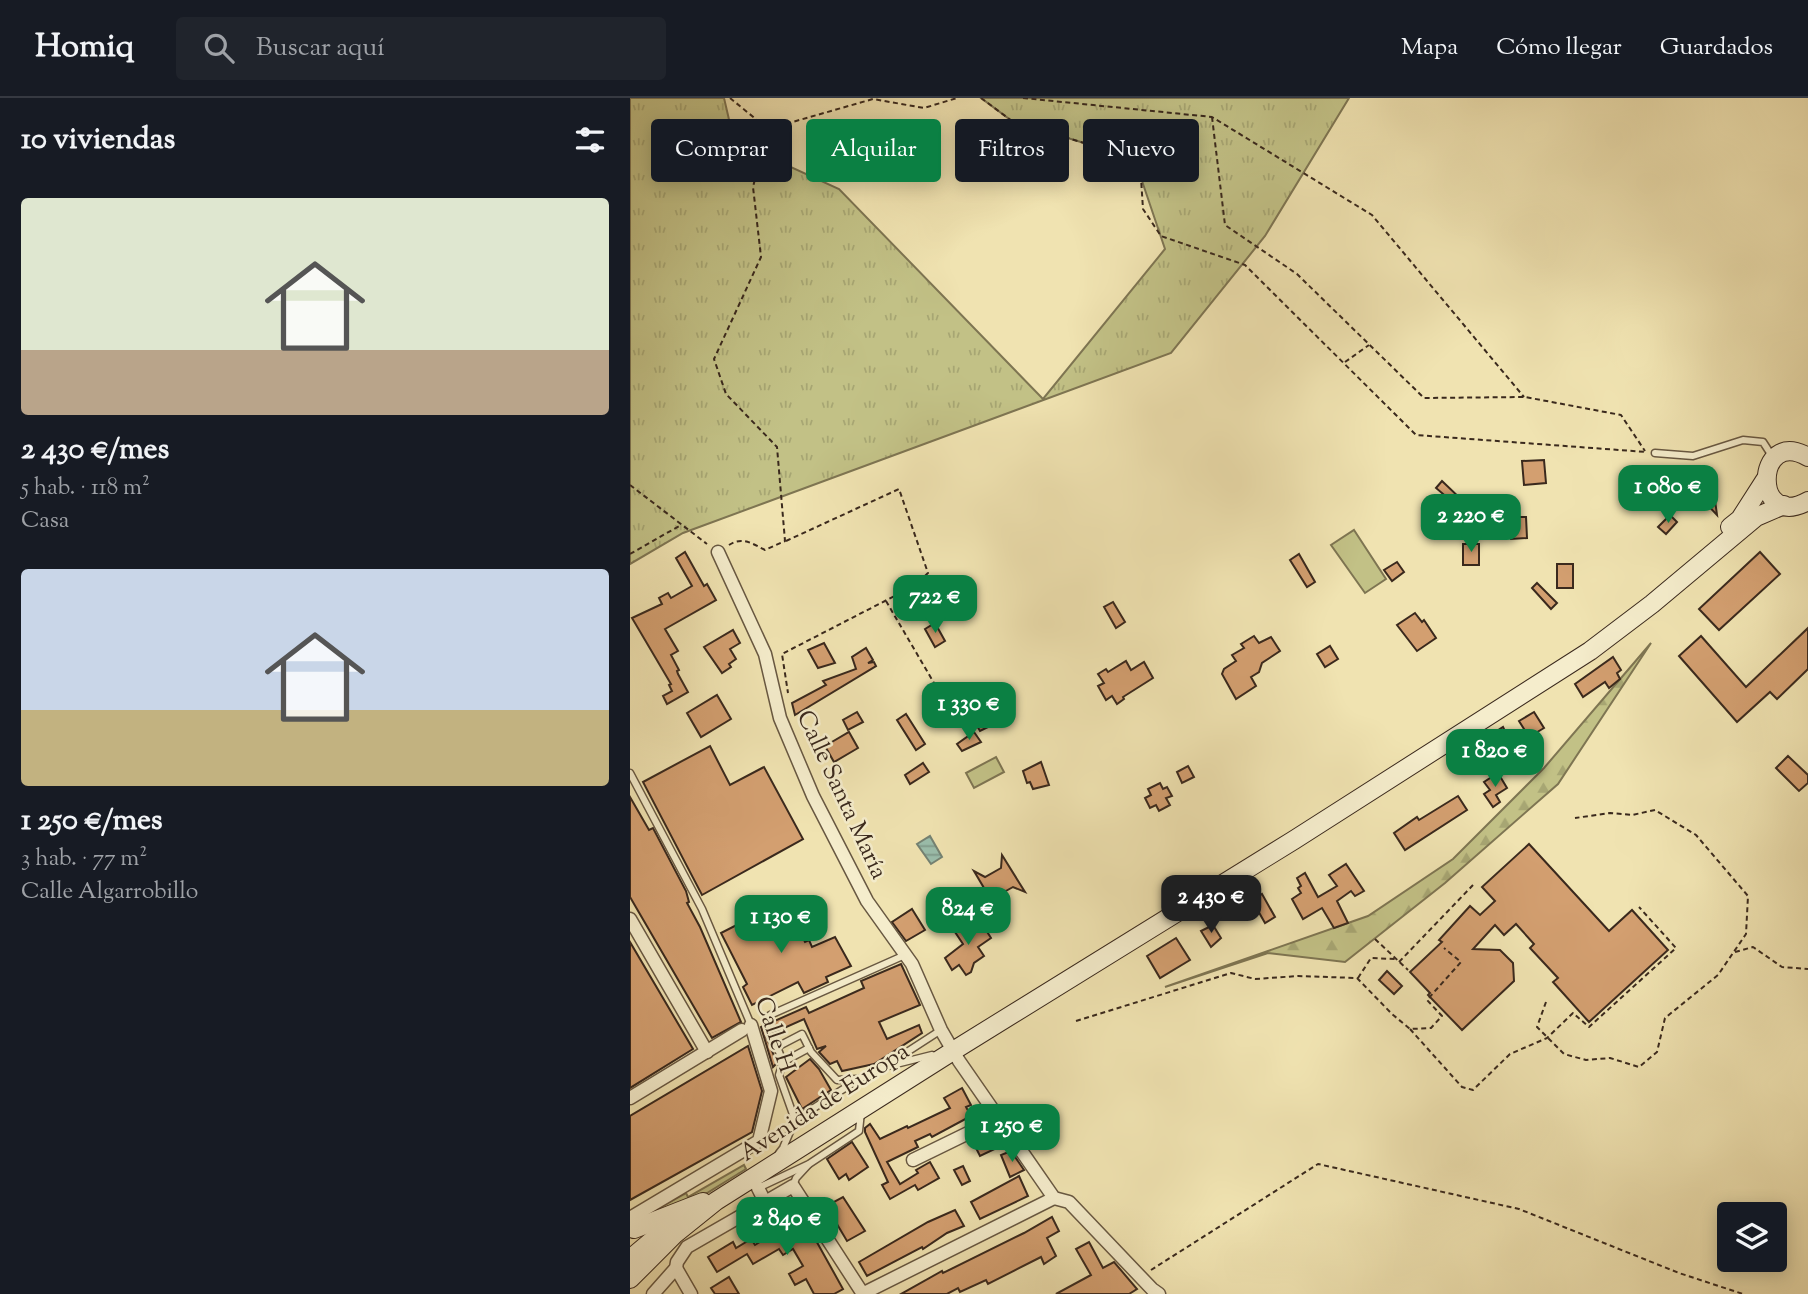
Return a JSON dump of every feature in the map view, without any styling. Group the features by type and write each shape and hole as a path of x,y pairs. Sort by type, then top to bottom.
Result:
{"main road":[{"path":"947,1042 1025,998 1599,633 1655,591 1740,519 1765,480 1766,472 1774,459 1802,452"},
{"path":"1765,480 1769,492 1801,505"},
{"path":"947,1042 1294,840 1590,651 1652,604 1756,517 1801,505"},
{"name":"Avenida de Europa","path":"635,1253 703,1202 776,1156 891,1072 932,1055 947,1042"},
{"name":"Avenida de Europa","path":"630,1279 679,1230 716,1201 861,1111 947,1042"},
{"path":"679,1230 761,1194"},
{"path":"635,1253 644,1241 631,1224 703,1202"},
{"path":"630,1271 646,1253 635,1253"}],"street":[{"name":"Calle Santa María","path":"718,552 765,654 780,718 813,796 867,901 912,964 947,1042 997,1119 1054,1198"},
{"path":"630,919 634,935 707,1052"},
{"path":"630,1098 746,1028"},
{"name":"Calle H","path":"631,1224 759,1141 771,1091 746,1028"},
{"path":"913,1160 997,1119"},
{"path":"653,1294 676,1268 687,1247 761,1194 793,1186 863,1294 1054,1198 1069,1202 1152,1292"},
{"path":"676,1268 691,1294"}],"lane":[{"path":"1656,453 1693,456 1743,440 1763,442 1774,459"},
{"name":"Calle H","path":"630,773 702,909 746,1028"},
{"path":"770,1015 905,955"},
{"path":"795,1120 779,1075 783,1062 777,1047 802,1034 808,1048 837,1080 859,1079 891,1072 947,1042"},
{"path":"783,1062 808,1048"},
{"path":"776,1156 783,1148 795,1120 859,1079"},
{"path":"761,1194 859,1131 861,1111"},
{"path":"793,1186 796,1178 809,1164"}],"path":[{"path":"730,98 756,119"},
{"path":"792,122 873,99 924,108 957,98"},
{"path":"981,98 1012,121 1107,150 1141,178 1143,209 1161,236 1245,265 1416,435 1656,453"},
{"path":"1023,98 1212,117 1371,215 1525,397"},
{"path":"1212,117 1225,225 1297,274 1424,398 1525,397 1621,415 1645,452"},
{"path":"754,182 761,257 714,359 726,394 777,447 785,541"},
{"path":"1344,363 1370,345"},
{"path":"630,485 718,552 734,541 747,541 765,550 899,488 928,573 915,586 782,654 789,701"},
{"path":"630,554 682,525"},
{"path":"885,599 958,724"},
{"path":"1546,1002 1537,1027 1564,1054 1586,1060 1610,1058 1639,1067 1657,1052 1665,1018 1718,975 1746,934 1748,896 1696,835 1655,810 1632,815 1610,813 1575,818"},
{"path":"1399,962 1474,885"},
{"path":"1076,1021 1231,973 1255,979 1298,976 1357,978 1462,1087 1473,1090 1510,1054 1547,1038 1573,1013 1589,1027 1676,948 1639,907"},
{"path":"1375,939 1408,970"},
{"path":"1734,952 1753,947 1782,967 1808,969"},
{"path":"1409,1029 1431,1028 1442,1016 1427,1000 1461,962 1444,948"},
{"path":"1357,978 1371,958 1395,959"},
{"path":"1140,1277 1318,1164 1518,1209 1679,1273 1742,1294"}],"green space":[{"path":"630,98 724,98 729,119 651,119 651,182 792,182 792,168 806,174 806,182 824,182 839,189 1043,399 1165,249 1142,182 1199,182 1199,119 1083,119 1083,143 1069,138 1069,119 1009,119 981,98 1349,98 1265,236 1171,353 683,533 630,564"},
{"path":"1354,530 1386,579 1365,593 1331,545"},
{"path":"1651,643 1558,784 1445,883 1345,962 1268,953 1165,987 1368,916 1453,859 1544,768"},
{"path":"996,757 1004,772 974,788 966,773"},
{"path":"744,1165 746,1169 707,1193 652,1218 651,1212 686,1193 688,1197"}],"shaded area":[{"path":"930,836 942,857 931,864 917,844"}],"building":[{"path":"1544,460 1546,483 1524,485 1522,461"},
{"path":"1699,476 1714,493 1717,515 1689,485"},
{"path":"1442,481 1463,501 1432,521 1429,518 1449,499 1436,488"},
{"path":"1670,515 1677,522 1666,534 1658,527"},
{"path":"1510,517 1526,517 1527,538 1511,539"},
{"path":"1463,544 1479,544 1479,565 1463,565"},
{"path":"685,552 704,586 707,584 716,600 665,629 678,651 671,655 688,692 667,704 663,696 672,691 669,685 671,684 632,618 662,604 659,598 668,593 671,598 692,586 676,558"},
{"path":"1760,552 1780,574 1719,630 1699,609"},
{"path":"1299,554 1315,582 1307,587 1290,560"},
{"path":"1397,562 1404,572 1392,581 1384,570"},
{"path":"1557,564 1573,564 1573,588 1557,588"},
{"path":"1537,583 1557,603 1551,609 1532,588"},
{"path":"1113,602 1125,622 1116,628 1104,607"},
{"path":"1415,613 1422,622 1424,620 1436,638 1417,651 1397,625"},
{"path":"935,623 945,641 935,647 925,629"},
{"path":"1808,628 1808,669 1777,699 1770,692 1737,722 1679,656 1701,636 1746,687"},
{"path":"733,630 740,643 730,649 736,659 729,664 731,667 722,673 704,647"},
{"path":"1254,636 1259,643 1271,637 1280,651 1262,663 1259,672 1251,677 1256,686 1236,699 1222,674 1224,669 1236,661 1232,655 1244,648 1241,644"},
{"path":"824,643 835,663 818,668 808,650"},
{"path":"1330,646 1338,659 1325,667 1317,654"},
{"path":"866,648 873,660 868,663 874,662 876,666 795,715 792,703 826,685 823,681 856,669 852,657"},
{"path":"1613,657 1621,670 1617,673 1620,679 1609,688 1605,682 1583,697 1575,684"},
{"path":"1126,661 1131,670 1144,662 1153,678 1123,697 1117,704 1112,696 1106,700 1098,686 1104,683 1098,674 1106,669 1108,672"},
{"path":"717,695 731,719 701,737 687,713"},
{"path":"978,707 990,726 980,731 969,712"},
{"path":"857,712 863,722 848,730 843,720"},
{"path":"1534,712 1544,728 1529,737 1519,721"},
{"path":"906,714 925,744 916,750 897,720"},
{"path":"1503,727 1510,742 1498,750 1489,736"},
{"path":"849,732 858,748 834,762 825,746"},
{"path":"974,732 981,742 962,751 957,744"},
{"path":"710,746 730,785 764,767 803,839 702,895 643,782"},
{"path":"1788,756 1808,775 1808,783 1799,791 1776,768"},
{"path":"1041,762 1049,785 1033,789 1030,782 1027,783 1023,771"},
{"path":"923,763 929,772 910,784 905,775"},
{"path":"1188,766 1194,777 1182,783 1177,772"},
{"path":"1498,773 1507,788 1496,795 1500,802 1493,807 1484,794 1490,790 1484,782"},
{"path":"1160,783 1163,789 1167,787 1172,796 1166,798 1170,805 1159,811 1156,805 1150,808 1145,798 1151,795 1148,789"},
{"path":"1458,796 1467,810 1405,850 1394,833 1417,817 1419,820"},
{"path":"630,797 649,830 653,828 686,891 687,903 741,1022 712,1038 630,897"},
{"path":"1529,844 1609,931 1632,910 1668,950 1589,1022 1553,982 1558,978 1530,948 1534,944 1516,924 1504,935 1495,925 1473,949 1500,950 1513,963 1514,981 1462,1030 1410,972 1442,942 1439,940 1470,906 1480,915 1495,901 1482,887"},
{"path":"1002,855 1025,892 1013,887 997,896 997,910 974,871 985,877 1001,868"},
{"path":"1346,864 1364,891 1355,896 1351,891 1337,901 1348,923 1334,928 1322,908 1303,919 1292,899 1301,893 1297,878 1305,873 1318,897 1337,886 1329,875"},
{"path":"1262,894 1275,917 1265,923 1252,900"},
{"path":"786,903 805,942 809,940 812,947 835,937 851,966 826,977 828,982 804,993 798,982 752,1005 743,987 747,984 721,933 758,914 760,918"},
{"path":"912,909 925,930 906,941 892,922"},
{"path":"974,920 980,930 984,927 991,938 978,947 984,956 974,963 971,972 966,975 959,965 952,970 945,958 963,944 955,932"},
{"path":"1213,925 1221,938 1211,947 1201,931"},
{"path":"1176,938 1190,960 1160,978 1147,956"},
{"path":"630,942 693,1049 630,1088"},
{"path":"901,964 920,1005 879,1022 887,1039 919,1025 922,1033 874,1064 842,1071 837,1061 830,1064 819,1052 826,1046 817,1049 804,1019 766,1036 777,1063 773,1067 761,1027 806,1007 809,1013 864,988 861,981"},
{"path":"1387,971 1402,986 1394,994 1379,980"},
{"path":"748,1046 762,1091 752,1132 630,1200 630,1116"},
{"path":"810,1059 831,1090 802,1109 786,1077"},
{"path":"962,1088 971,1105 966,1107 971,1116 932,1137 930,1134 915,1141 918,1147 887,1162 900,1184 930,1162 939,1178 918,1190 915,1185 890,1199 882,1185 888,1182 865,1128 870,1124 880,1139 907,1126 908,1128 950,1108 944,1098"},
{"path":"995,1132 1001,1146 980,1156 973,1142"},
{"path":"852,1142 868,1167 849,1180 846,1174 839,1179 827,1159"},
{"path":"1011,1151 1024,1170 1010,1177 1001,1155"},
{"path":"963,1166 970,1181 962,1185 954,1170"},
{"path":"1019,1176 1028,1196 980,1219 971,1202"},
{"path":"843,1197 865,1231 847,1241 828,1209 828,1205"},
{"path":"955,1210 964,1226 867,1276 859,1262 928,1222"},
{"path":"1052,1217 1059,1231 1047,1238 1056,1256 1044,1264 1041,1257 988,1284 986,1280 960,1292 958,1288 947,1294 901,1294 942,1271 943,1273"},
{"path":"804,1219 843,1289 834,1294 814,1294 806,1279 795,1285 789,1274 803,1266 793,1249 783,1255 779,1249 753,1264 747,1254 717,1272 708,1257 733,1242 736,1248 751,1239 755,1245 789,1224 790,1226"},
{"path":"1089,1242 1103,1268 1114,1262 1137,1289 1129,1294 1056,1294 1091,1275 1076,1249"},
{"path":"729,1277 739,1294 715,1294 711,1288"}]}
